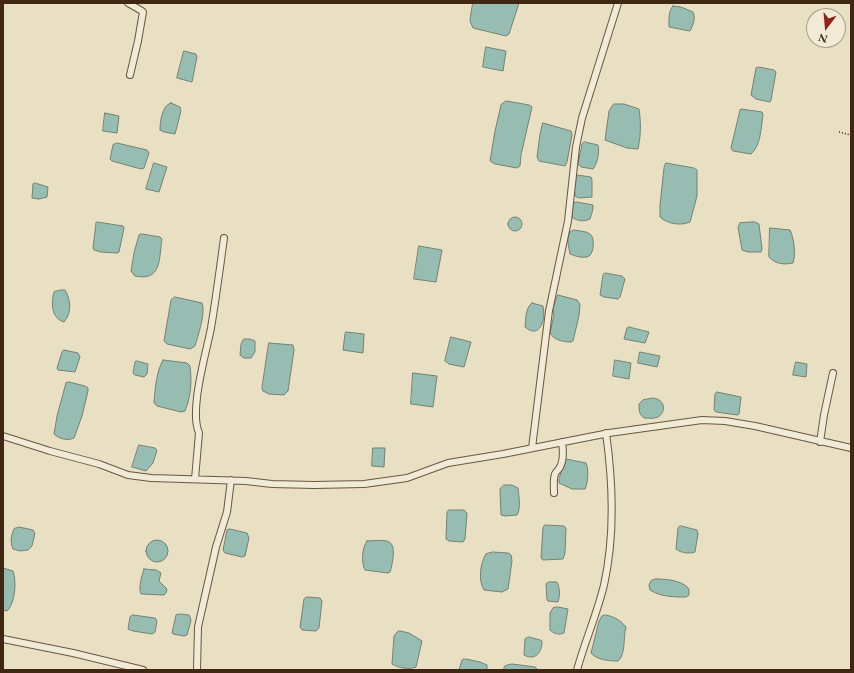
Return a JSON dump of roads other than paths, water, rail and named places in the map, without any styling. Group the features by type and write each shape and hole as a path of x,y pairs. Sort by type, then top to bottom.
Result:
{"street":[{"path":"128,3 143,12 130,75"},
{"path":"532,448 549,311 568,221 576,148 582,118 618,3"},
{"path":"195,479 199,433 196,427 195,414 203,360 211,330 224,238"},
{"path":"820,442 833,373"},
{"path":"3,436 50,451 99,464 128,475 151,478 231,480 314,486 364,484 408,478 448,463 606,433 702,420 726,421 755,426 851,448"},
{"path":"577,670 600,601 608,561 611,529 611,491 606,433"},
{"path":"554,493 554,478 556,472 562,464 562,442"},
{"path":"197,670 198,627 216,547 227,512 231,480"},
{"path":"3,639 143,670"}],"water":[{"path":"473,3 519,3 509,34 506,36 473,28 470,21"},
{"path":"673,6 681,7 693,12 694,22 690,31 669,27 670,13"},
{"path":"486,47 506,51 503,71 483,67"},
{"path":"184,51 196,54 197,57 192,82 177,78"},
{"path":"759,67 774,70 776,72 770,102 756,99 751,95 756,68"},
{"path":"506,101 529,105 532,107 521,155 520,166 517,168 495,164 490,161 501,105"},
{"path":"171,103 180,107 181,111 175,134 160,130 161,118 165,107"},
{"path":"614,104 624,104 639,109 640,139 638,149 627,148 605,140 609,111"},
{"path":"741,109 762,112 763,115 759,141 751,154 733,151 731,148"},
{"path":"105,113 119,116 117,133 103,131"},
{"path":"543,123 571,131 572,135 565,166 539,161 537,157"},
{"path":"585,142 598,145 598,158 593,169 581,167 578,164 582,144"},
{"path":"117,143 147,150 149,153 144,168 141,169 112,161 110,159 113,145"},
{"path":"154,163 167,167 159,192 146,189"},
{"path":"666,163 694,168 697,170 697,196 690,222 674,224 660,217 664,168"},
{"path":"577,175 591,177 592,197 579,198 575,196 574,185"},
{"path":"35,183 48,187 47,197 39,199 32,198 33,184"},
{"path":"577,202 593,205 590,219 581,221 572,217 574,203"},
{"path":"512,217 518,217 522,221 522,227 518,231 512,231 508,227 508,221"},
{"path":"97,222 123,226 124,228 119,252 101,252 94,250 93,248"},
{"path":"755,222 759,224 762,249 761,252 748,252 742,250 738,227 740,223"},
{"path":"770,228 790,230 793,237 794,246 793,263 780,263 769,257"},
{"path":"574,230 587,232 592,236 593,249 589,256 582,257 570,254 568,237 570,232"},
{"path":"142,234 160,237 162,239 158,267 155,272 144,277 135,276 131,271 139,235"},
{"path":"419,246 442,250 436,282 414,279"},
{"path":"605,273 622,276 625,279 620,297 618,299 600,295 603,275"},
{"path":"65,290 70,306 67,318 64,322 54,314 52,305 54,292"},
{"path":"558,295 577,300 580,304 579,316 573,341 571,342 559,340 550,333 554,315 553,309"},
{"path":"175,297 202,303 203,312 200,330 195,346 190,349 167,344 164,341 171,300"},
{"path":"532,303 543,306 544,311 543,322 535,331 525,327 527,311"},
{"path":"629,327 649,332 645,343 624,339 627,328"},
{"path":"346,332 364,334 363,353 343,350"},
{"path":"451,337 471,342 464,367 449,364 445,361"},
{"path":"244,339 255,341 255,352 251,358 244,358 240,355 241,344"},
{"path":"269,343 293,345 294,350 288,391 284,395 269,394 263,391 262,388"},
{"path":"64,350 78,353 80,357 75,372 58,370 57,368"},
{"path":"640,352 660,356 657,367 638,363"},
{"path":"163,360 187,363 190,366 191,378 189,400 185,411 181,412 157,406 154,403 157,375"},
{"path":"615,360 631,363 629,379 613,376"},
{"path":"137,361 148,364 147,374 144,377 133,373 135,362"},
{"path":"796,362 807,364 806,377 793,375"},
{"path":"413,373 437,376 433,407 411,404"},
{"path":"69,382 85,386 88,388 88,391 82,416 74,438 64,439 54,434 57,416 66,383"},
{"path":"717,392 741,397 739,414 716,412 714,410 715,394"},
{"path":"653,398 658,399 663,404 662,414 656,418 644,418 641,415 639,404 643,400"},
{"path":"139,445 155,448 157,450 153,463 146,471 132,467"},
{"path":"373,448 385,448 384,467 372,466"},
{"path":"566,459 586,463 588,476 585,489 572,489 559,483"},
{"path":"504,485 512,485 518,488 519,506 517,515 501,515 500,489"},
{"path":"449,510 464,510 467,513 465,539 463,542 449,541 446,539 447,512"},
{"path":"545,525 564,526 566,528 565,553 563,559 543,560 541,558 543,528"},
{"path":"681,526 697,530 698,534 695,552 686,553 676,549 678,528"},
{"path":"19,527 33,530 35,533 32,546 28,550 20,551 13,549 11,541 12,534 14,529"},
{"path":"230,529 247,533 249,538 245,556 242,557 225,553 223,550 227,530"},
{"path":"157,540 161,541 167,547 167,555 161,561 157,562 153,561 147,555 146,551 147,547 153,541"},
{"path":"378,540 389,542 391,544 393,547 393,556 390,572 365,570 363,555 364,547 367,541"},
{"path":"493,552 508,553 511,555 512,561 508,589 502,592 484,590 481,582 480,572 482,562 486,554"},
{"path":"3,568 13,571 15,580 12,603 7,611 3,610"},
{"path":"144,569 156,570 161,573 159,581 167,589 164,595 141,594 140,585"},
{"path":"655,579 678,582 689,589 689,595 686,597 672,597 654,592 650,590 649,585 651,581"},
{"path":"549,582 557,582 558,584 558,602 547,600 546,584"},
{"path":"307,597 320,598 322,601 319,628 316,631 302,630 300,627 304,599"},
{"path":"558,607 568,609 564,633 560,634 550,630 550,613 553,608"},
{"path":"133,615 155,618 157,621 155,632 152,634 128,629 130,617"},
{"path":"176,615 189,615 191,621 187,635 184,636 172,633"},
{"path":"606,615 622,622 626,627 622,655 618,661 600,659 591,653 599,621 602,616"},
{"path":"400,631 409,633 422,641 416,667 404,668 397,667 392,664 394,636"},
{"path":"529,637 542,641 541,649 537,655 531,657 524,655 525,639"},
{"path":"466,659 487,665 487,670 459,670 462,660"},
{"path":"512,664 535,667 538,670 503,670 505,666"}]}
